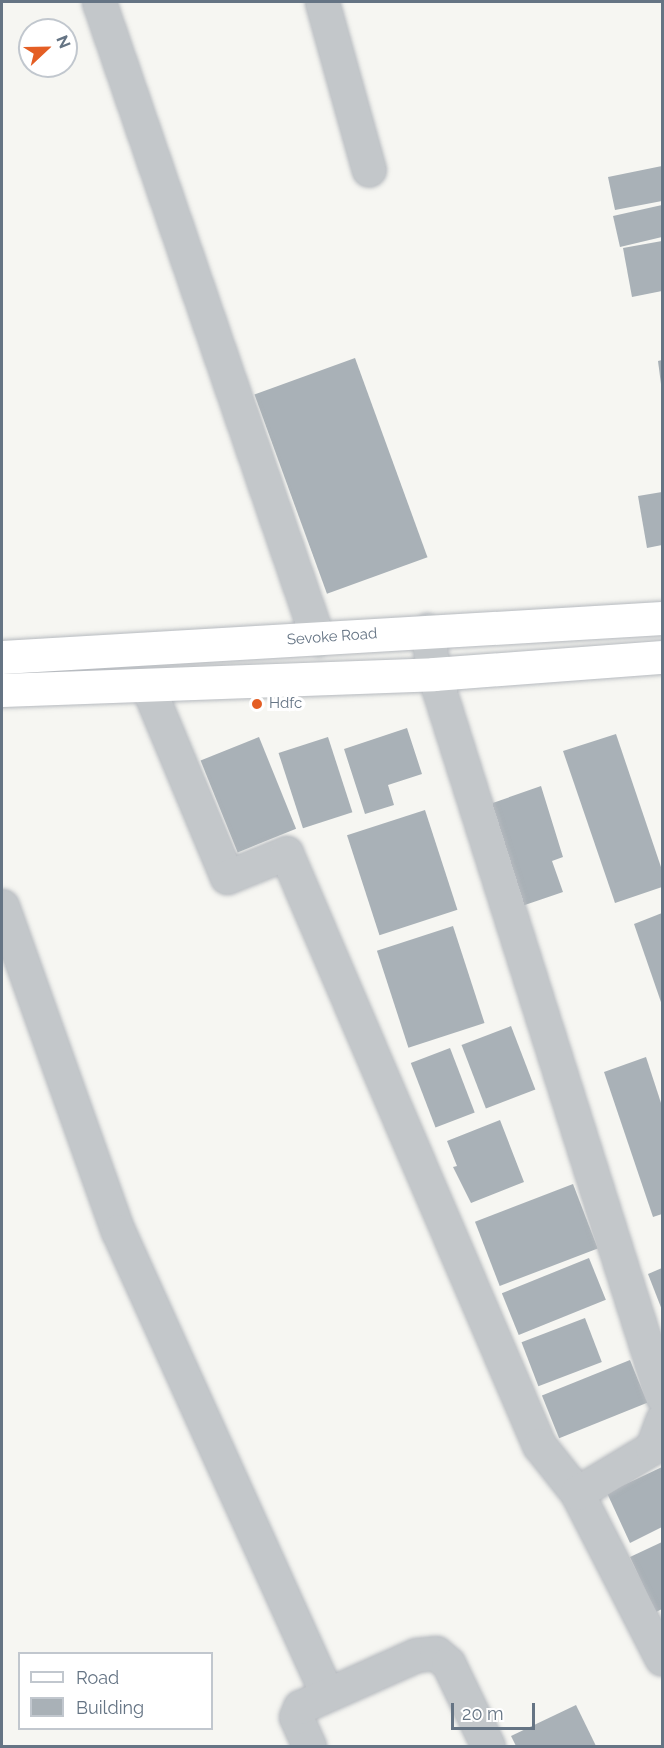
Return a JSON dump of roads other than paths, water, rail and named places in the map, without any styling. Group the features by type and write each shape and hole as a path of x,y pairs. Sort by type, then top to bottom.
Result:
{"main road":[{"name":"Sevoke Road","path":"2,657 318,639 427,630 663,618"},
{"path":"2,690 434,674 663,657"}],"street":[{"path":"99,2 318,639"},
{"path":"322,2 369,170"},
{"path":"427,630 434,674 663,1396"},
{"path":"147,685 227,877 286,853 538,1445 578,1493 663,1659"},
{"path":"2,906 118,1231 327,1694"},
{"path":"578,1493 652,1448 663,1420"},
{"path":"309,1746 296,1711 327,1694 416,1655 436,1653 448,1663 488,1746"}],"place":[{"name":"Hdfc","path":"257,704"}]}
